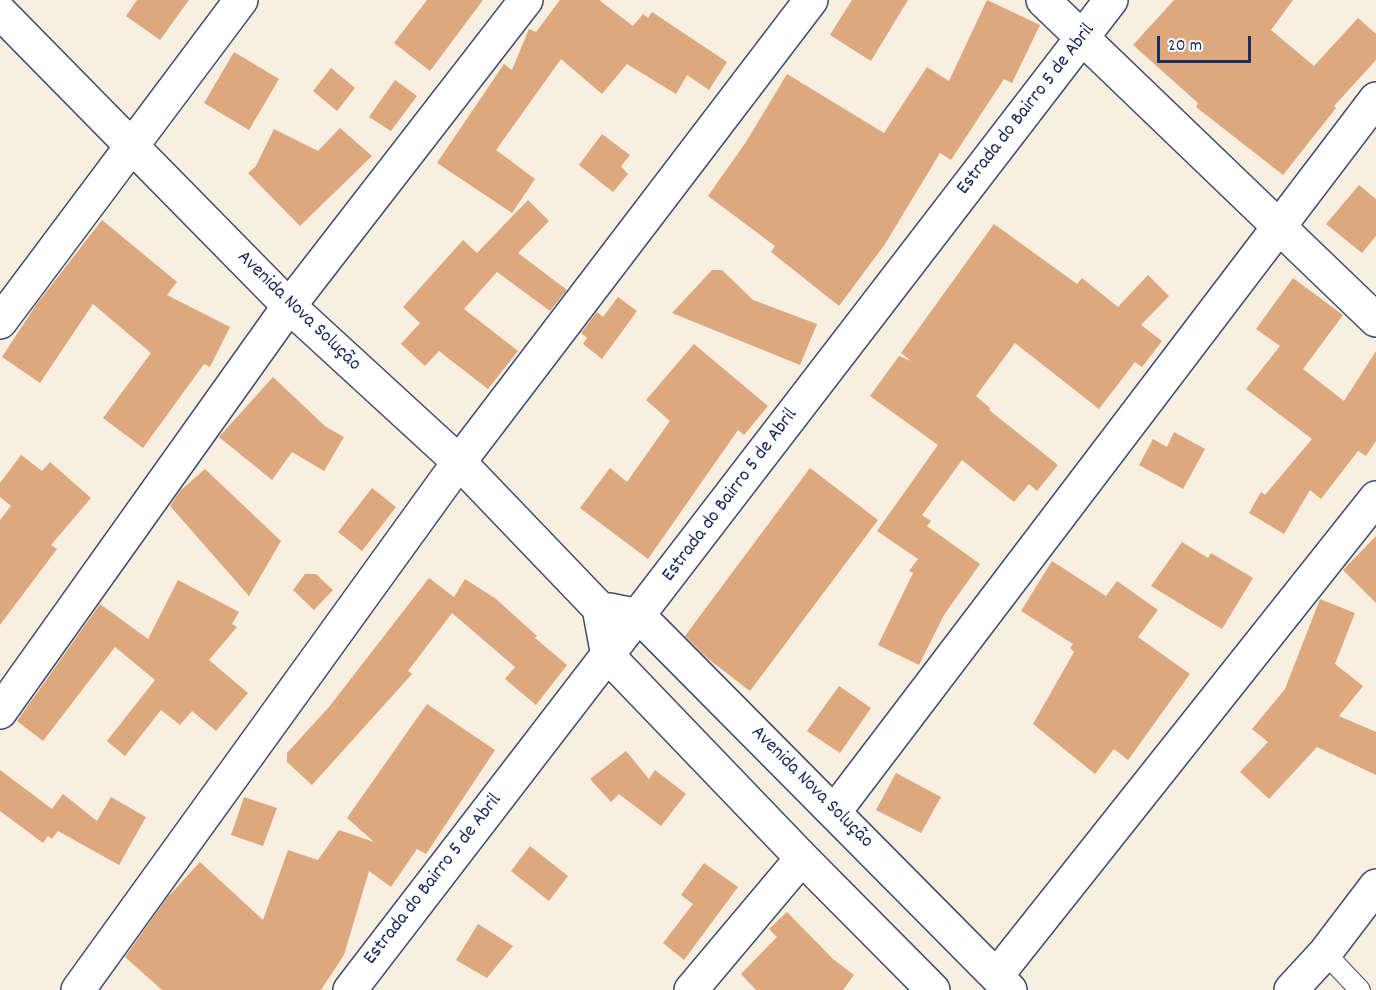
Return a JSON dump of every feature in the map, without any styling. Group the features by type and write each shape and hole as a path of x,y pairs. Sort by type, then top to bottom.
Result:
{"street":[{"path":"0,322 241,0"},
{"path":"0,712 289,306 526,0"},
{"path":"78,990 459,462 811,0"},
{"path":"1043,0 1376,320"},
{"name":"Estrada do Bairro 5 de Abril","path":"350,990 1111,0"},
{"name":"Avenida Nova Solução","path":"0,12 289,306 459,462 599,608"},
{"path":"835,811 1376,99"},
{"path":"1004,983 1376,498"},
{"path":"639,616 599,608 608,656 802,858 933,990"},
{"name":"Avenida Nova Solução","path":"639,616 1004,983"},
{"path":"691,990 802,858"},
{"path":"1291,990 1325,953 1376,886"}],"lane":[{"path":"1325,953 1360,990"}],"building":[{"path":"137,0 189,0 160,40 126,16"},
{"path":"427,0 483,0 430,71 394,43"},
{"path":"560,0 599,0 633,26 643,14 648,18 652,12 727,62 709,90 687,75 676,94 627,64 602,94 561,59 496,150 535,179 512,213 437,163 504,64 512,70 529,29 536,32"},
{"path":"852,0 908,0 871,61 830,35"},
{"path":"987,0 1040,25 1012,83 1004,79 951,160 940,153 885,244 839,306 771,252 775,246 708,196 746,142 787,74 884,133 927,67 949,81"},
{"path":"1174,0 1293,0 1271,30 1314,66 1358,18 1376,34 1376,60 1334,106 1336,108 1283,175 1196,107 1198,103 1133,45"},
{"path":"234,52 279,79 249,130 204,103"},
{"path":"331,68 355,88 337,111 313,91"},
{"path":"395,80 417,96 391,131 369,117"},
{"path":"340,128 372,156 300,226 248,173 256,166 274,129 318,151"},
{"path":"602,134 630,155 621,166 628,174 613,192 579,165"},
{"path":"1359,185 1376,199 1376,236 1362,253 1326,224"},
{"path":"528,200 549,221 518,253 567,290 550,311 497,272 464,309 518,351 488,389 439,351 425,366 401,344 420,323 403,307 463,240 477,253"},
{"path":"102,220 177,282 167,295 230,327 210,367 204,364 143,448 103,418 151,353 93,304 40,383 2,357 36,305"},
{"path":"994,224 1077,284 1082,278 1118,307 1148,275 1169,296 1141,325 1162,341 1142,367 1135,362 1099,409 1015,343 976,396 990,408 989,410 1058,465 1037,491 1029,484 1014,502 962,460 922,515 931,521 927,526 980,564 944,615 919,665 878,645 913,573 909,571 918,559 877,531 938,445 870,396 899,356 911,361 901,353"},
{"path":"712,270 722,270 753,300 817,324 800,365 672,313"},
{"path":"1293,278 1343,315 1303,369 1344,401 1376,351 1376,441 1366,456 1358,451 1321,499 1310,490 1284,534 1249,513 1261,492 1265,495 1312,439 1246,389 1280,346 1256,329"},
{"path":"618,297 637,311 602,359 583,344 587,338 581,333 597,312 603,317"},
{"path":"694,344 768,406 744,435 738,430 648,559 580,508 610,468 627,482 670,421 646,400"},
{"path":"273,377 326,427 344,437 324,471 292,452 272,480 219,437"},
{"path":"1174,432 1205,449 1183,489 1139,465 1153,439 1167,447"},
{"path":"21,455 42,471 50,462 91,498 51,545 57,549 0,625 0,520 11,506 0,497 0,483"},
{"path":"810,468 878,520 750,691 707,658 685,636"},
{"path":"205,469 281,541 249,596 170,506 180,491"},
{"path":"372,488 396,507 362,551 338,532"},
{"path":"1376,536 1376,603 1343,570"},
{"path":"1182,542 1208,558 1211,553 1253,578 1222,629 1151,586"},
{"path":"1052,561 1106,596 1117,581 1158,610 1138,637 1190,674 1128,760 1114,749 1095,774 1033,724 1074,652 1070,648 1073,644 1021,611"},
{"path":"305,574 316,574 333,590 314,610 293,590"},
{"path":"429,578 454,597 465,579 496,599 537,636 535,638 567,665 536,705 505,679 515,667 452,613 408,671 412,674 312,785 287,762 287,753 329,707"},
{"path":"178,580 239,612 232,624 237,627 209,660 248,693 216,731 192,711 180,725 161,710 125,756 107,741 155,680 115,647 43,741 17,721 100,604 148,639"},
{"path":"1320,599 1355,613 1335,664 1363,686 1339,716 1376,732 1376,775 1317,747 1269,799 1240,772 1268,742 1252,729 1285,689"},
{"path":"839,686 871,708 840,753 807,731"},
{"path":"427,704 495,750 426,854 417,849 391,887 369,871 344,955 321,990 162,990 125,957 167,898 200,862 263,920 288,850 318,860 339,830 374,842 347,818"},
{"path":"626,751 649,779 655,770 686,794 661,826 619,794 611,802 590,779"},
{"path":"0,770 52,809 63,794 97,821 111,797 146,817 119,865 58,831 52,839 48,836 43,843 0,811"},
{"path":"896,773 941,797 921,833 876,810"},
{"path":"244,797 277,808 263,846 231,835"},
{"path":"530,846 568,876 549,901 511,871"},
{"path":"704,863 738,887 684,960 663,943 693,904 681,895"},
{"path":"787,912 833,959 854,975 843,990 756,990 741,974 777,937 769,929"},
{"path":"478,924 513,946 487,978 456,960"}]}
